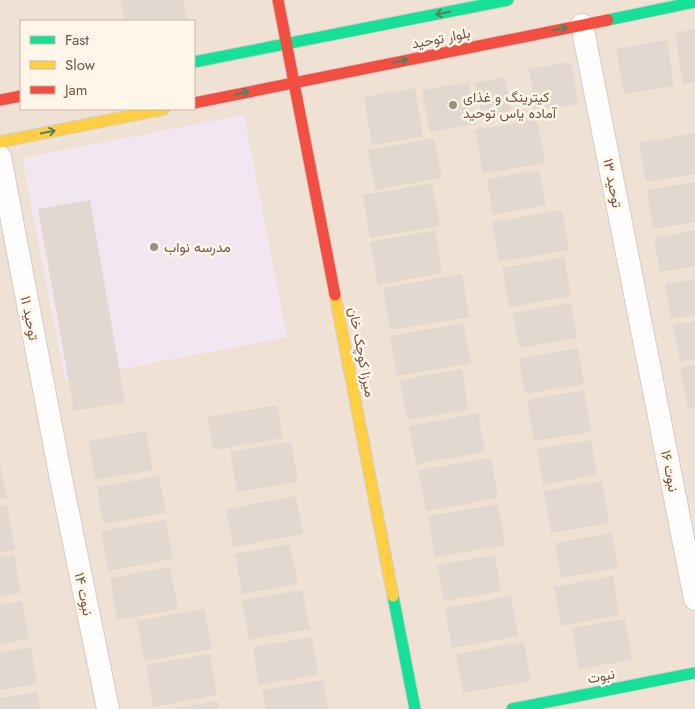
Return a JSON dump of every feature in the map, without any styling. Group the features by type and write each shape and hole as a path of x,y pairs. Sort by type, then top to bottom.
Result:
{"street":[{"name":"میرزا کوچک خان","path":"278,0 415,709"},
{"name":"بلوار توحید","path":"195,62 508,0"},
{"name":"بلوار توحید","path":"195,103 695,2"},
{"name":"توحید ۱۳","path":"582,25 644,342"},
{"path":"0,100 20,96"},
{"path":"0,142 159,110"},
{"name":"توحید ۱۱","path":"0,157 60,479"},
{"name":"نبوت ۱۶","path":"644,342 695,599"},
{"name":"نبوت ۱۴","path":"60,479 108,709"},
{"name":"نبوت","path":"512,709 695,673"}],"shaded area":[{"path":"0,0 695,0 695,709 0,709"},
{"name":"مدرسه نواب","path":"244,115 287,337 65,380 22,158"}],"building":[{"path":"121,0 183,0 187,20 125,20"},
{"path":"695,29 695,82 683,84 675,33"},
{"path":"667,40 674,86 624,94 616,49"},
{"path":"571,62 578,104 536,112 529,69"},
{"path":"505,77 512,115 482,120 475,83"},
{"path":"469,82 476,124 430,132 422,90"},
{"path":"415,88 423,137 372,145 364,97"},
{"path":"537,119 545,163 483,174 475,130"},
{"path":"695,133 695,174 646,182 639,143"},
{"path":"434,138 442,178 375,190 368,150"},
{"path":"539,170 546,205 493,215 487,179"},
{"path":"695,182 695,222 653,229 647,190"},
{"path":"432,183 440,226 370,238 363,195"},
{"path":"90,200 125,402 74,411 38,209"},
{"path":"562,210 569,250 499,262 492,222"},
{"path":"435,230 442,273 378,285 370,242"},
{"path":"695,230 695,266 660,272 654,238"},
{"path":"564,257 571,296 509,307 502,268"},
{"path":"462,274 469,317 390,330 383,288"},
{"path":"695,279 695,315 671,319 665,284"},
{"path":"571,303 577,338 519,348 513,313"},
{"path":"695,321 695,359 680,362 673,325"},
{"path":"463,323 471,363 397,376 390,336"},
{"path":"578,348 584,384 525,394 519,359"},
{"path":"695,365 695,407 688,408 680,368"},
{"path":"462,369 468,410 407,420 400,380"},
{"path":"584,390 591,432 534,441 527,400"},
{"path":"277,405 283,438 213,450 208,417"},
{"path":"478,413 485,452 416,464 409,426"},
{"path":"146,431 153,470 95,480 89,441"},
{"path":"591,440 597,475 543,485 537,449"},
{"path":"291,442 298,482 237,492 230,452"},
{"path":"491,458 498,498 426,511 418,470"},
{"path":"0,463 7,498 0,499"},
{"path":"159,476 166,513 103,524 97,487"},
{"path":"602,481 609,523 551,533 544,491"},
{"path":"296,496 303,534 233,547 226,509"},
{"path":"498,504 505,545 435,557 428,516"},
{"path":"7,505 15,550 0,552 0,506"},
{"path":"166,520 173,559 108,571 101,531"},
{"path":"612,533 618,568 561,578 555,543"},
{"path":"290,544 298,584 242,594 235,554"},
{"path":"14,555 21,593 0,597 0,557"},
{"path":"495,555 501,591 444,601 437,565"},
{"path":"170,567 178,609 117,620 110,578"},
{"path":"613,576 619,615 561,626 554,587"},
{"path":"302,590 310,629 249,640 242,600"},
{"path":"511,596 518,636 452,648 445,608"},
{"path":"22,601 29,639 0,644 0,605"},
{"path":"204,609 212,649 144,661 137,621"},
{"path":"625,619 632,660 579,669 572,628"},
{"path":"312,637 318,675 259,685 253,647"},
{"path":"524,642 531,681 463,693 456,654"},
{"path":"31,647 37,684 0,690 0,653"},
{"path":"210,654 217,695 153,707 146,665"},
{"path":"323,680 328,709 265,709 262,690"},
{"path":"37,692 40,709 0,709 0,698"},
{"path":"218,701 219,709 176,709 176,708"}],"traffic: fast":[{"path":"195,62 508,0"},
{"path":"608,20 695,2"},
{"path":"393,596 415,709"},
{"path":"512,709 695,673"}],"traffic: slow":[{"path":"0,142 159,110"},
{"path":"335,295 393,596"}],"traffic: jam":[{"path":"278,0 335,295"},
{"path":"195,103 608,20"},
{"path":"0,100 20,96"}],"place":[{"name":"کیترینگ و غذای آماده یاس توحید","path":"453,105"},
{"name":"مدرسه نواب","path":"154,247"}]}
